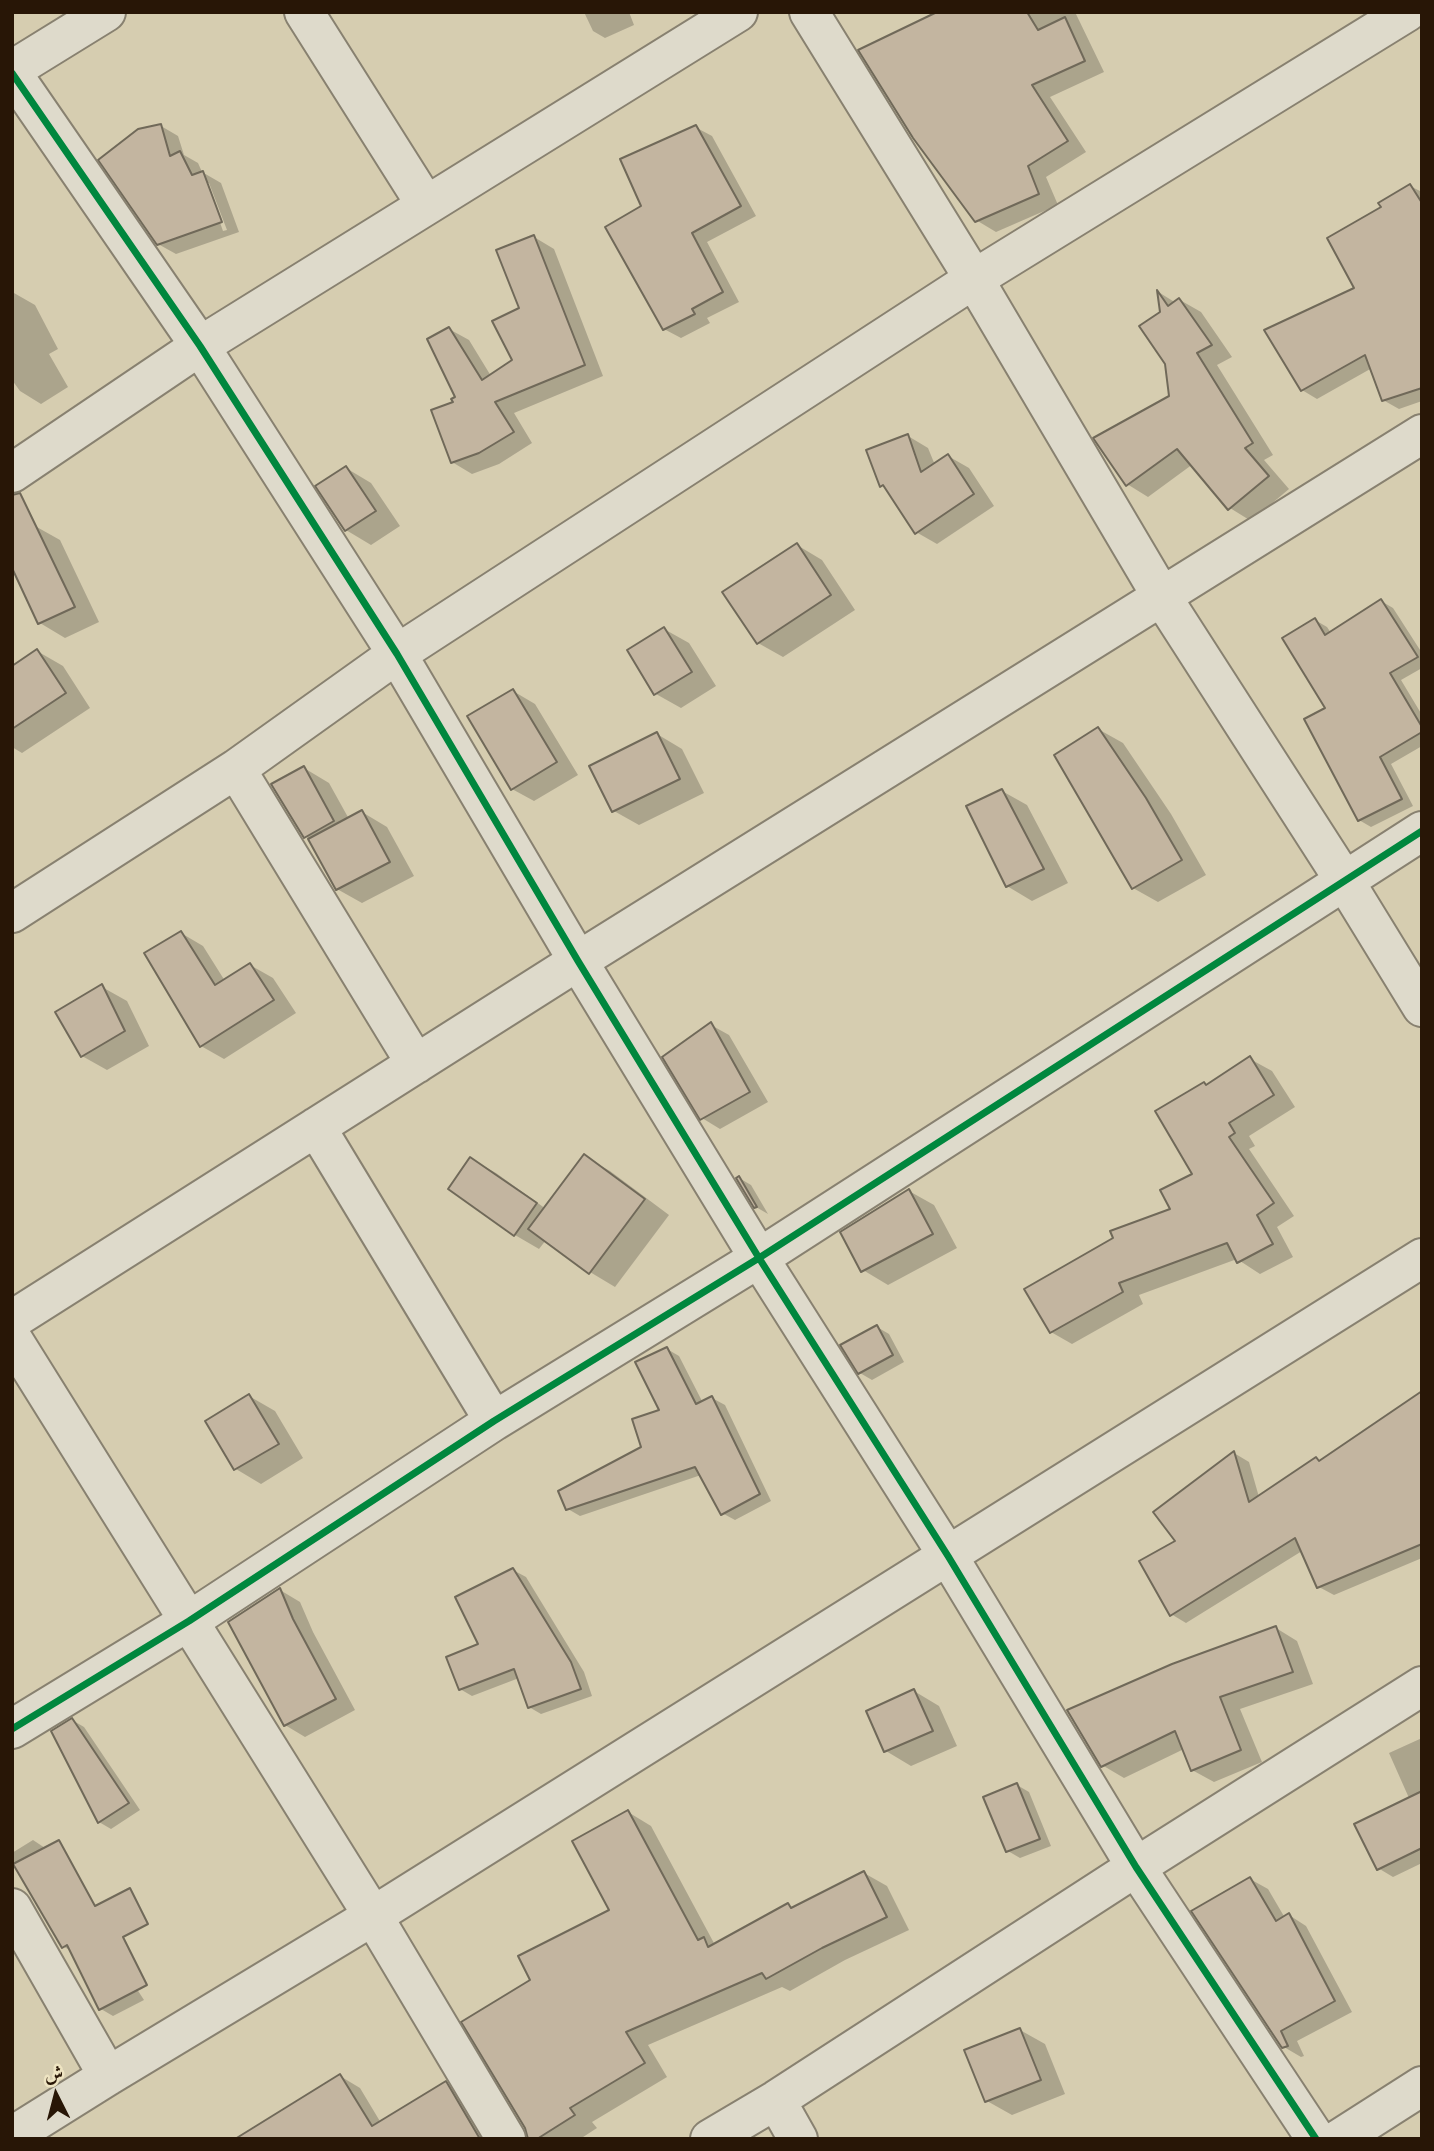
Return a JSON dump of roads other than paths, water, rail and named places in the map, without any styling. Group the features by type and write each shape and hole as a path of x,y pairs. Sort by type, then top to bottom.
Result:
{"street":[{"path":"106,12 12,71 200,346 397,654 578,961 759,1258 948,1556 1136,1867 1316,2139"},
{"path":"304,12 426,205"},
{"path":"12,474 200,346 738,12"},
{"path":"809,12 974,279 1162,597 1422,1006"},
{"path":"12,913 236,769 397,654 974,279 1407,12"},
{"path":"12,1320 578,961 1422,434"},
{"path":"236,769 416,1064"},
{"path":"12,1729 189,1622 494,1421 759,1258 1422,831"},
{"path":"316,1127 494,1421"},
{"path":"12,2136 373,1916 1422,1258"},
{"path":"12,1338 373,1916 506,2139"},
{"path":"710,2139 776,2100 1422,1686"},
{"path":"12,1908 108,2076"},
{"path":"1339,2139 1422,2087"},
{"path":"776,2100 798,2139"}]}
